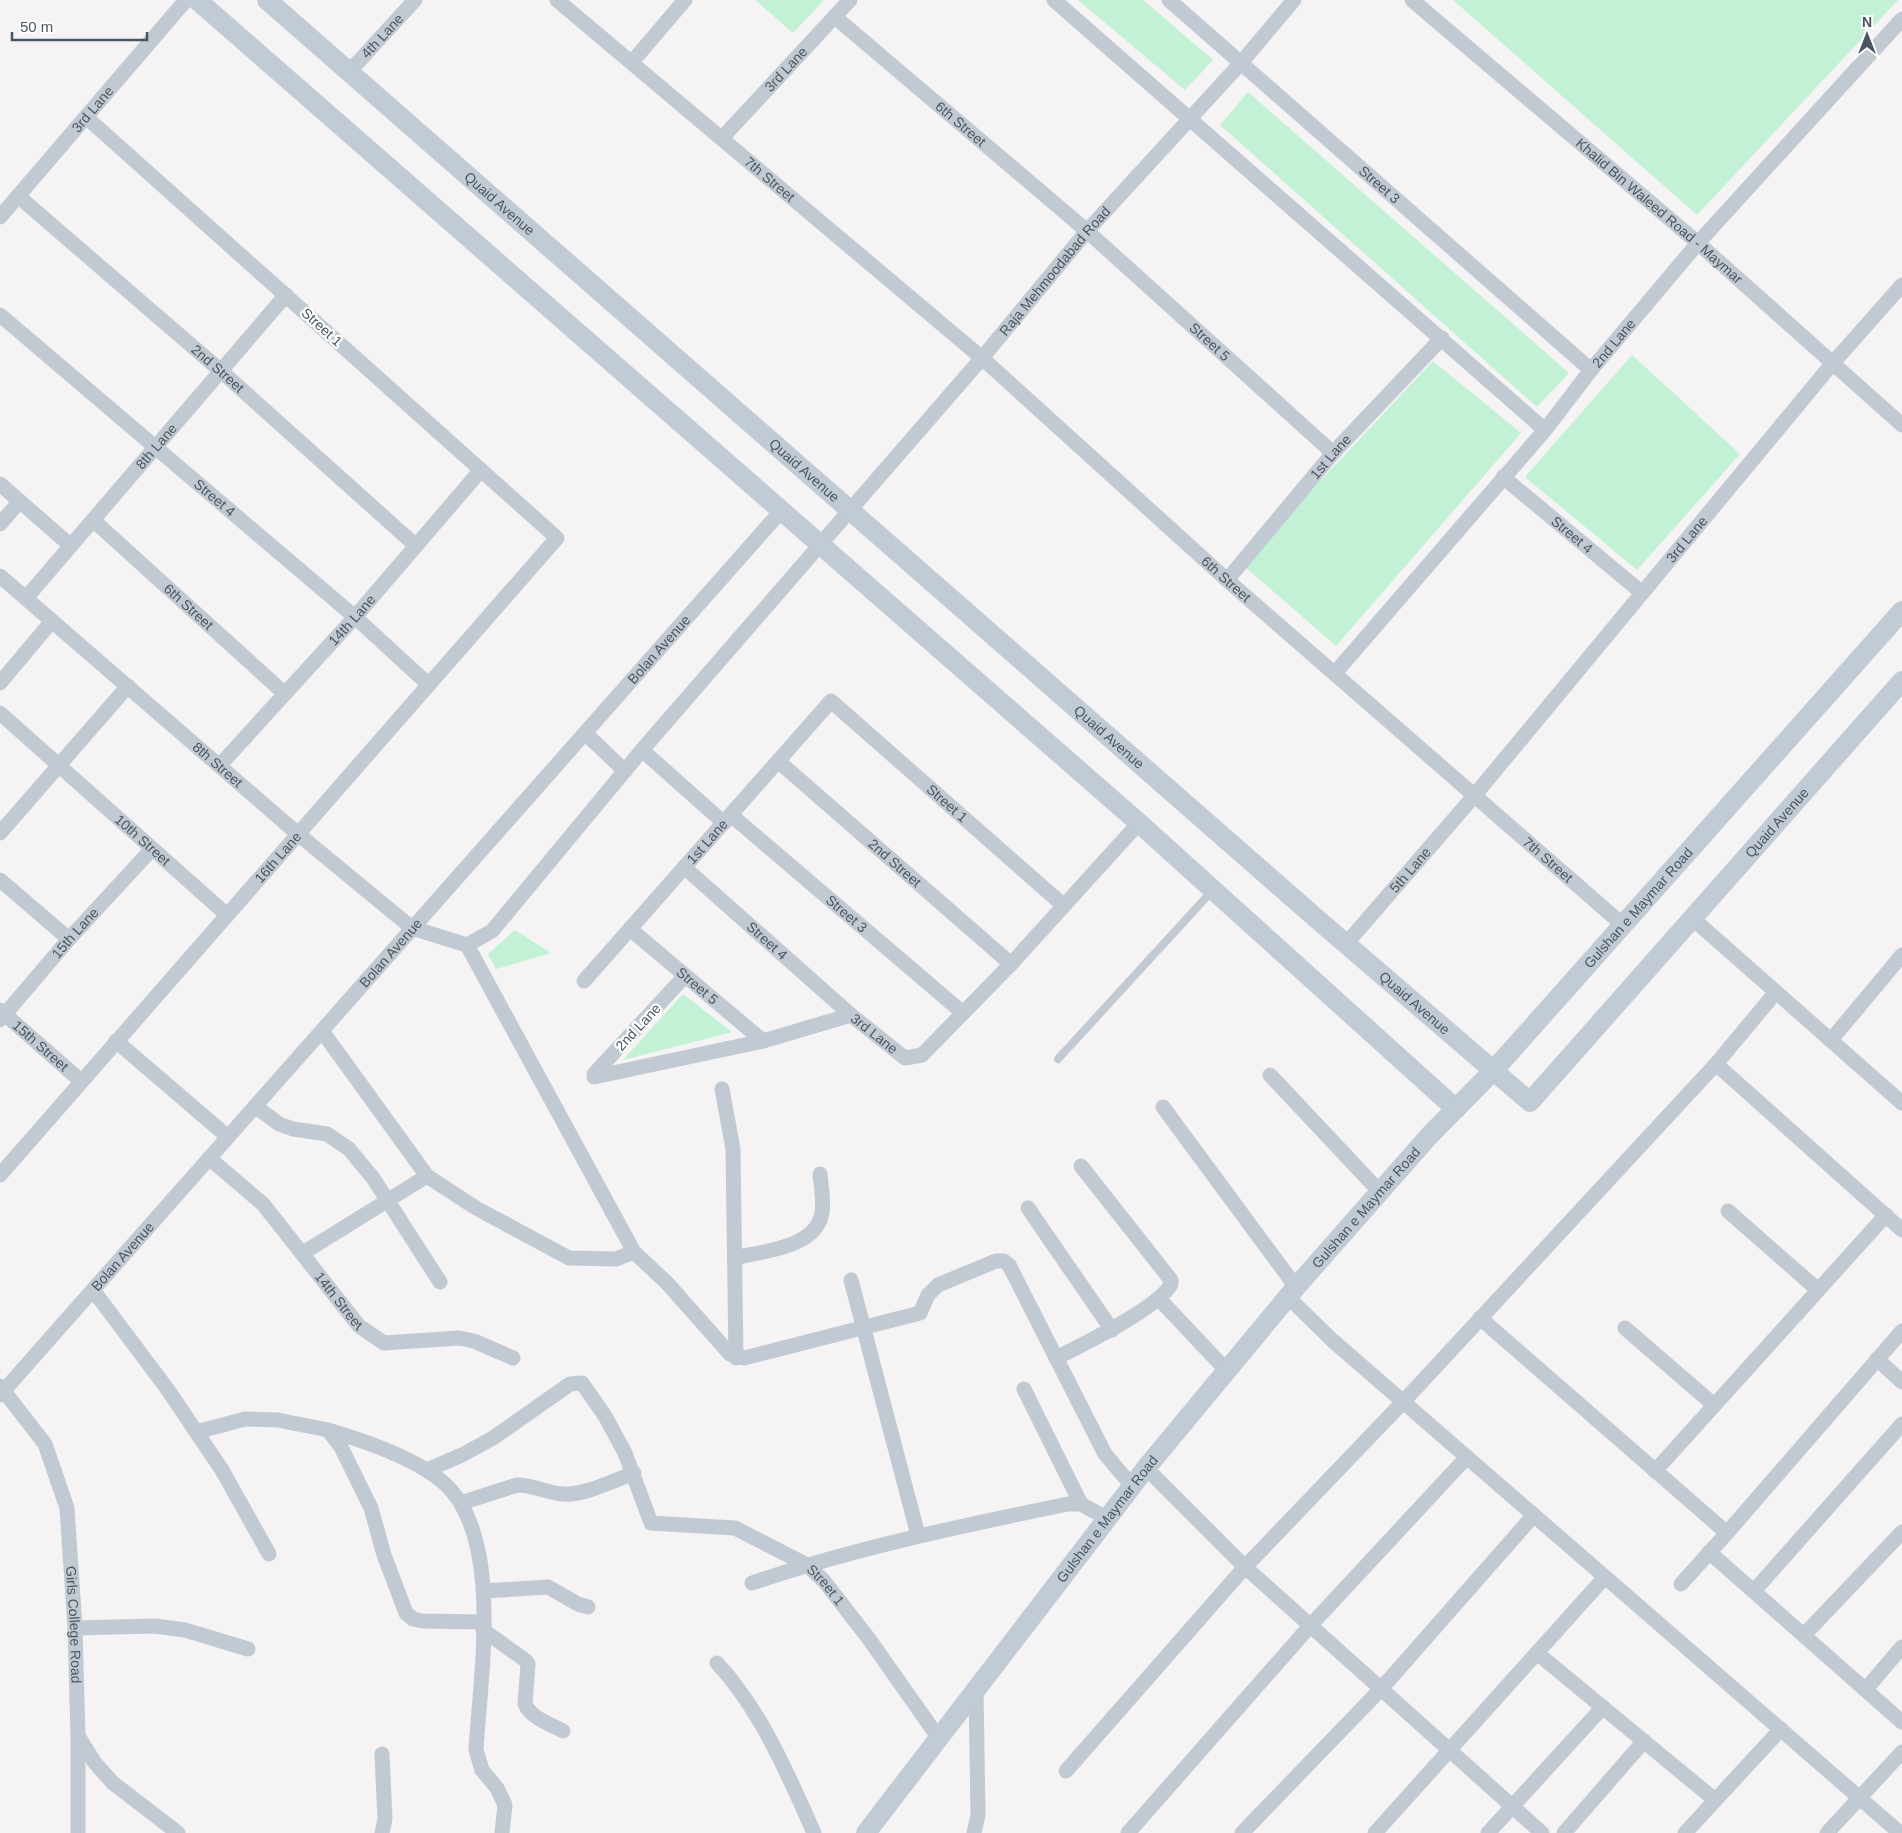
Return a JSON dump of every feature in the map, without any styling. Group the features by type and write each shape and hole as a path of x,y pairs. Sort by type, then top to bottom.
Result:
{"main road":[{"path":"197,0 1139,823 1456,1108"},
{"name":"Quaid Avenue","path":"267,0 849,511 1530,1102 1902,681"},
{"name":"Gulshan e Maymar Road","path":"866,1833 1146,1468 1228,1372 1292,1292 1456,1108 1494,1070 1902,611"}],"street":[{"name":"3rd Lane","path":"0,217 186,0"},
{"name":"4th Lane","path":"349,72 415,0"},
{"name":"7th Street","path":"557,0 982,358"},
{"path":"632,62 685,0"},
{"name":"3rd Lane","path":"722,138 850,0"},
{"path":"1054,0 1545,430"},
{"name":"Street 3","path":"1168,0 1592,370"},
{"name":"Raja Mehmoodabad Road","path":"818,544 982,358 1087,231 1240,64 1294,0"},
{"name":"Khalid Bin Waleed Road - Maymar","path":"1412,0 1698,243 1902,425"},
{"name":"6th Street","path":"835,16 1087,231"},
{"name":"2nd Lane","path":"1335,674 1545,430 1592,370 1698,243 1902,20"},
{"name":"Street 1","path":"86,117 557,538"},
{"name":"2nd Street","path":"18,196 221,371 415,545"},
{"name":"Street 5","path":"1087,231 1333,453"},
{"name":"3rd Lane","path":"1474,796 1641,592 1832,364 1902,285"},
{"name":"8th Lane","path":"26,598 286,295"},
{"name":"Street 4","path":"0,315 355,617 429,684"},
{"name":"1st Lane","path":"1227,580 1333,453 1442,338"},
{"name":"6th Street","path":"982,358 1227,580 1474,796"},
{"name":"14th Lane","path":"220,766 284,693 355,617 481,470"},
{"name":"Street 4","path":"1503,477 1641,592"},
{"path":"0,484 71,546"},
{"path":"0,524 19,502"},
{"name":"Bolan Avenue","path":"2,1390 93,1290 782,510"},
{"name":"6th Street","path":"93,520 284,693"},
{"name":"16th Lane","path":"0,1175 557,538"},
{"path":"467,945 492,931 625,770 818,544"},
{"name":"8th Street","path":"0,576 298,834 412,928"},
{"path":"0,683 52,621"},
{"path":"0,833 128,686"},
{"name":"Street 1","path":"831,701 1063,906"},
{"name":"1st Lane","path":"584,981 831,701"},
{"name":"10th Street","path":"0,713 226,915"},
{"path":"586,733 625,770"},
{"name":"Street 3","path":"642,750 963,1013"},
{"name":"2nd Street","path":"778,761 1011,964"},
{"name":"7th Street","path":"1474,796 1623,925"},
{"name":"5th Lane","path":"1346,944 1474,796"},
{"name":"3rd Lane","path":"597,1078 763,1041 851,1015 906,1058 922,1055 1011,964 1139,823"},
{"name":"15th Lane","path":"2,1015 152,849"},
{"name":"Street 4","path":"684,867 851,1015"},
{"path":"0,880 69,939"},
{"path":"1692,918 1902,1102"},
{"path":"412,928 467,945 634,1252 667,1283 730,1354 736,1358 744,1358 920,1313 928,1295 938,1285 996,1260 1004,1262 1009,1265 1105,1454 1132,1486"},
{"name":"Street 5","path":"630,929 763,1041"},
{"path":"1831,1040 1902,955"},
{"name":"2nd Lane","path":"597,1078 594,1074 684,976"},
{"path":"1066,1771 1244,1567 1403,1402 1716,1064 1776,992"},
{"name":"15th Street","path":"2,1015 81,1081"},
{"path":"322,1031 427,1176 476,1208 569,1258 616,1259 634,1252"},
{"path":"116,1041 228,1137"},
{"path":"1716,1064 1902,1230"},
{"path":"1270,1074 1380,1192"},
{"path":"722,1088 734,1149 736,1358"},
{"path":"255,1106 287,1127 327,1134 341,1141 366,1167 440,1282"},
{"path":"1163,1107 1292,1292 1332,1340 1900,1833"},
{"name":"14th Street","path":"209,1158 263,1204 358,1326 377,1340 396,1344 459,1338 474,1342 512,1358"},
{"path":"1056,1358 1112,1330 1157,1300 1170,1286 1170,1280 1081,1166"},
{"path":"735,1258 789,1245 810,1234 818,1225 822,1212 820,1174"},
{"path":"303,1253 427,1176"},
{"path":"1028,1208 1112,1330"},
{"path":"1728,1211 1818,1290"},
{"path":"1655,1471 1886,1215"},
{"path":"850,1280 918,1535"},
{"path":"93,1290 168,1390 222,1470 269,1554"},
{"path":"1157,1300 1162,1302 1228,1372"},
{"path":"1480,1318 1727,1534"},
{"path":"1626,1328 1714,1405"},
{"path":"1681,1584 1727,1534 1902,1330"},
{"path":"1877,1359 1902,1382"},
{"path":"426,1470 462,1455 494,1438 552,1395 576,1382 582,1383 605,1416 634,1474 575,1494 564,1495 527,1484 517,1484 461,1503"},
{"path":"1024,1389 1081,1504"},
{"name":"Girls College Road","path":"2,1390 45,1444 66,1508 75,1628 78,1833"},
{"path":"196,1432 245,1419 278,1420 328,1430 361,1440 426,1470 444,1483 461,1503 473,1528 484,1591 476,1750 482,1770 497,1788 505,1805 502,1833"},
{"path":"1754,1591 1902,1424"},
{"path":"328,1430 341,1447 371,1508 384,1555 406,1613 413,1619 422,1621 483,1626 528,1664 525,1704 527,1709 563,1731"},
{"path":"1128,1833 1310,1626 1467,1457"},
{"path":"1146,1468 1244,1567 1542,1833"},
{"name":"Street 1","path":"634,1474 649,1521 654,1524 735,1528 807,1564 824,1581 869,1639 938,1737"},
{"path":"752,1583 807,1564 918,1535 1068,1504 1081,1504 1108,1519"},
{"path":"1242,1833 1381,1689 1534,1515"},
{"path":"1804,1635 1902,1532"},
{"path":"1709,1552 1902,1722"},
{"path":"1375,1833 1605,1577"},
{"path":"484,1591 548,1587 555,1589 578,1604 588,1607"},
{"path":"75,1628 165,1628 185,1630 248,1649"},
{"path":"1866,1689 1902,1647"},
{"path":"1537,1653 1715,1800"},
{"path":"718,1663 736,1682 789,1777 814,1833"},
{"path":"974,1833 978,1815 976,1688"},
{"path":"1488,1833 1603,1707"},
{"path":"1685,1833 1781,1729"},
{"path":"78,1736 112,1783 178,1833"},
{"path":"1564,1833 1644,1741"},
{"path":"1827,1833 1902,1752"},
{"path":"382,1754 385,1819 382,1833"}],"lane":[{"path":"1058,1059 1213,889"}],"green space":[{"path":"755,0 824,0 793,33"},
{"path":"1078,0 1143,0 1213,60 1185,90"},
{"path":"1453,0 1898,0 1697,215"},
{"path":"1248,92 1569,373 1537,407 1220,125"},
{"path":"1632,355 1740,454 1637,570 1525,477"},
{"path":"1433,361 1521,433 1336,646 1242,564"},
{"path":"515,930 551,953 496,969 488,954"},
{"path":"683,994 732,1032 623,1060"}]}
